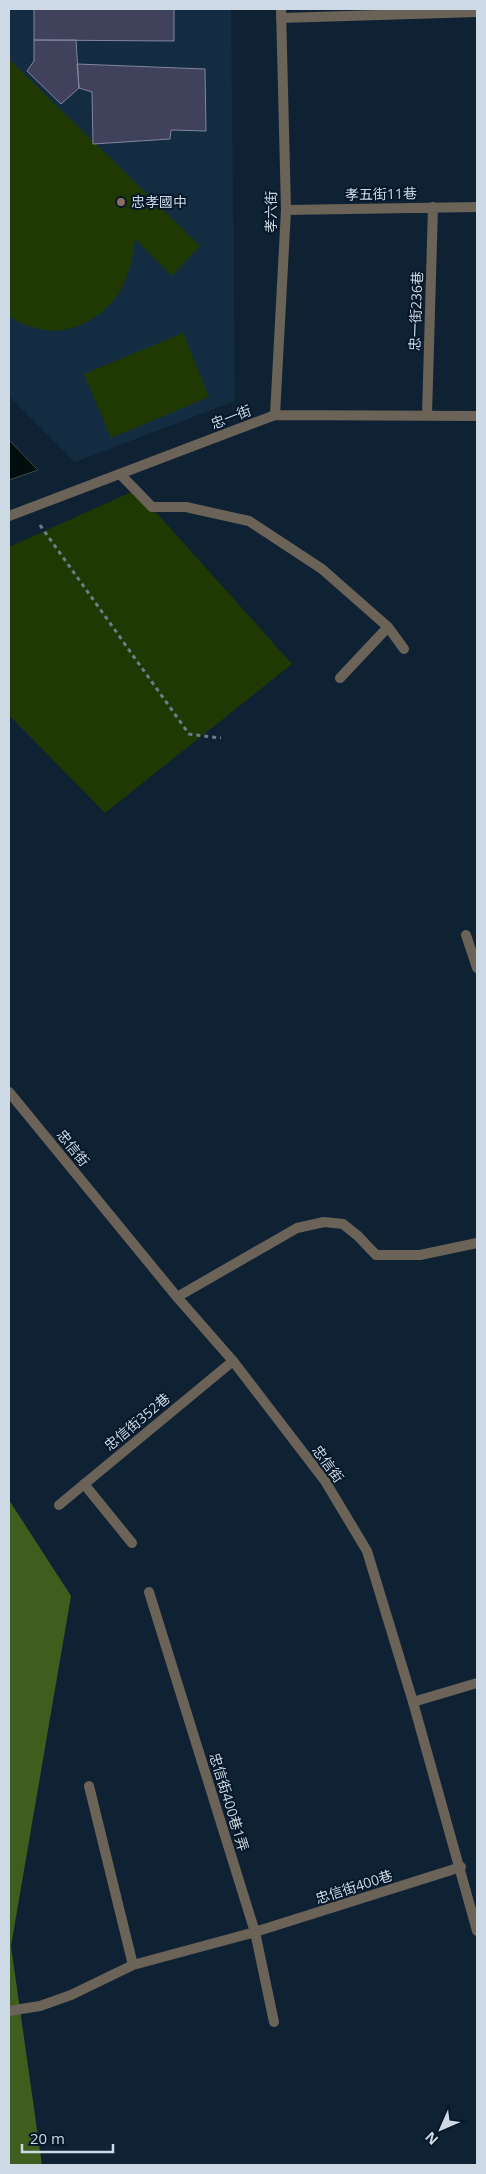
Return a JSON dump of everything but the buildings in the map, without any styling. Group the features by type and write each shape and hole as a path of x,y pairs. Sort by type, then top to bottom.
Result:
{"street":[{"path":"281,13 477,12"},
{"name":"孝六街","path":"275,415 286,210 281,13"},
{"name":"孝五街11巷","path":"286,210 433,206 477,207"},
{"name":"忠一街236巷","path":"427,415 433,206"},
{"name":"忠一街","path":"9,516 275,415 477,416"},
{"path":"120,474 152,506 186,507 250,521 322,569 388,628 404,649"},
{"path":"340,678 388,628"},
{"path":"466,936 477,968"},
{"name":"忠信街","path":"9,1092 176,1297 233,1361 325,1482 367,1550 413,1702 477,1931"},
{"path":"176,1297 296,1228 324,1222 343,1224 358,1236 376,1255 420,1255 477,1243"},
{"name":"忠信街352巷","path":"59,1505 233,1361"},
{"path":"84,1484 132,1543"},
{"name":"忠信街400巷1弄","path":"149,1592 255,1932 274,2022"},
{"path":"413,1702 477,1683"},
{"path":"89,1786 133,1965"},
{"name":"忠信街400巷","path":"9,2012 40,2006 71,1995 133,1965 255,1932 460,1867"}],"path":[{"path":"28,509 189,734 221,738"}],"shaded area":[{"name":"忠孝國中","path":"9,9 231,9 235,401 75,462 9,396"},
{"path":"9,440 38,470 9,480"}],"green space":[{"path":"9,59 200,246 172,276 135,239 129,270 116,297 98,315 87,322 64,330 51,331 39,329 19,322 9,315"},
{"path":"183,333 209,397 111,438 84,374"},
{"path":"136,490 292,664 105,813 9,715 9,547"},
{"path":"9,1500 71,1596 11,1946 42,2165 9,2165"}],"place":[{"name":"忠孝國中","path":"121,202"}]}
